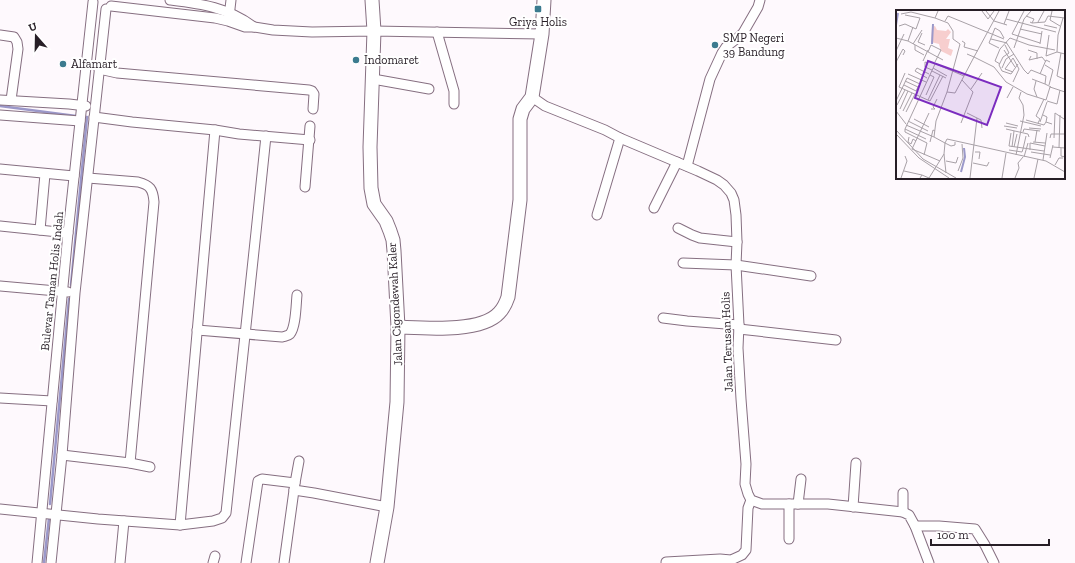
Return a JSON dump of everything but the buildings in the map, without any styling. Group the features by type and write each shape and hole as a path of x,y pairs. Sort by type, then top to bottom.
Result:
{"main road":[{"name":"Jalan Cigondewah Kaler","path":"372,0 374,31 370,147 371,188 374,204 386,221 393,240 398,327 397,402 386,507 377,563"},
{"path":"398,327 452,328 468,326 491,320 499,314 505,306 508,297 520,200 520,119 523,109 532,97 542,34 544,0"}],"street":[{"path":"170,0 207,5 229,17 247,22 254,27 273,30 312,32 374,31 542,34"},
{"path":"229,17 231,0"},
{"path":"687,166 710,79 718,60 726,47 743,33 758,8 760,0"},
{"path":"93,1 96,6 101,9 110,5 199,16 229,17"},
{"name":"Bulevar Taman Holis Indah","path":"51,563 62,455 75,293 94,117 88,106 93,1"},
{"name":"Bulevar Taman Holis Indah","path":"37,563 80,120 88,106 99,69 110,5"},
{"path":"437,32 454,91 454,104"},
{"path":"0,35 14,37 17,42 18,49 11,100"},
{"path":"99,69 309,90 314,94 313,109"},
{"path":"372,79 429,89"},
{"name":"Jalan Terusan Holis","path":"532,97 545,106 605,130 717,180 731,193 734,200 736,215 736,264 739,327 738,348 746,464 745,484 751,500"},
{"path":"0,100 88,106"},
{"path":"0,115 80,120"},
{"path":"94,117 239,134 310,140"},
{"path":"305,187 310,126"},
{"path":"180,525 215,130"},
{"path":"0,509 180,525 213,522 222,518 226,514 266,136"},
{"path":"597,215 620,138"},
{"path":"654,208 677,162"},
{"path":"0,169 74,176"},
{"path":"40,230 45,174"},
{"path":"88,178 138,182 145,184 153,193 154,202 130,463"},
{"path":"0,226 68,233"},
{"path":"678,228 700,238 737,242"},
{"path":"683,263 736,264 811,276"},
{"path":"0,286 75,293"},
{"path":"197,330 282,337 288,336 294,327 297,295"},
{"path":"663,318 836,340"},
{"path":"0,398 52,401"},
{"path":"62,455 130,463 150,467"},
{"path":"284,563 294,486 299,461"},
{"path":"853,507 856,463"},
{"path":"246,563 258,481 262,479 386,507"},
{"path":"789,539 793,504 801,479"},
{"path":"903,493 903,512"},
{"path":"666,562 720,559 731,561 742,555 746,550 748,534 748,508 751,500 759,504 828,504 903,512 909,515 915,526 929,563"},
{"path":"120,563 124,521"},
{"path":"915,526 975,529 994,563"}],"waterway":[{"path":"0,106 76,116"},
{"path":"71,285 86,117"},
{"path":"50,504 69,299"},
{"path":"44,563 49,518"}],"place":[{"name":"Griya Holis","path":"538,9"},
{"name":"SMP Negeri 39 Bandung","path":"715,45"},
{"name":"Indomaret","path":"356,60"},
{"name":"Alfamart","path":"63,64"}]}
